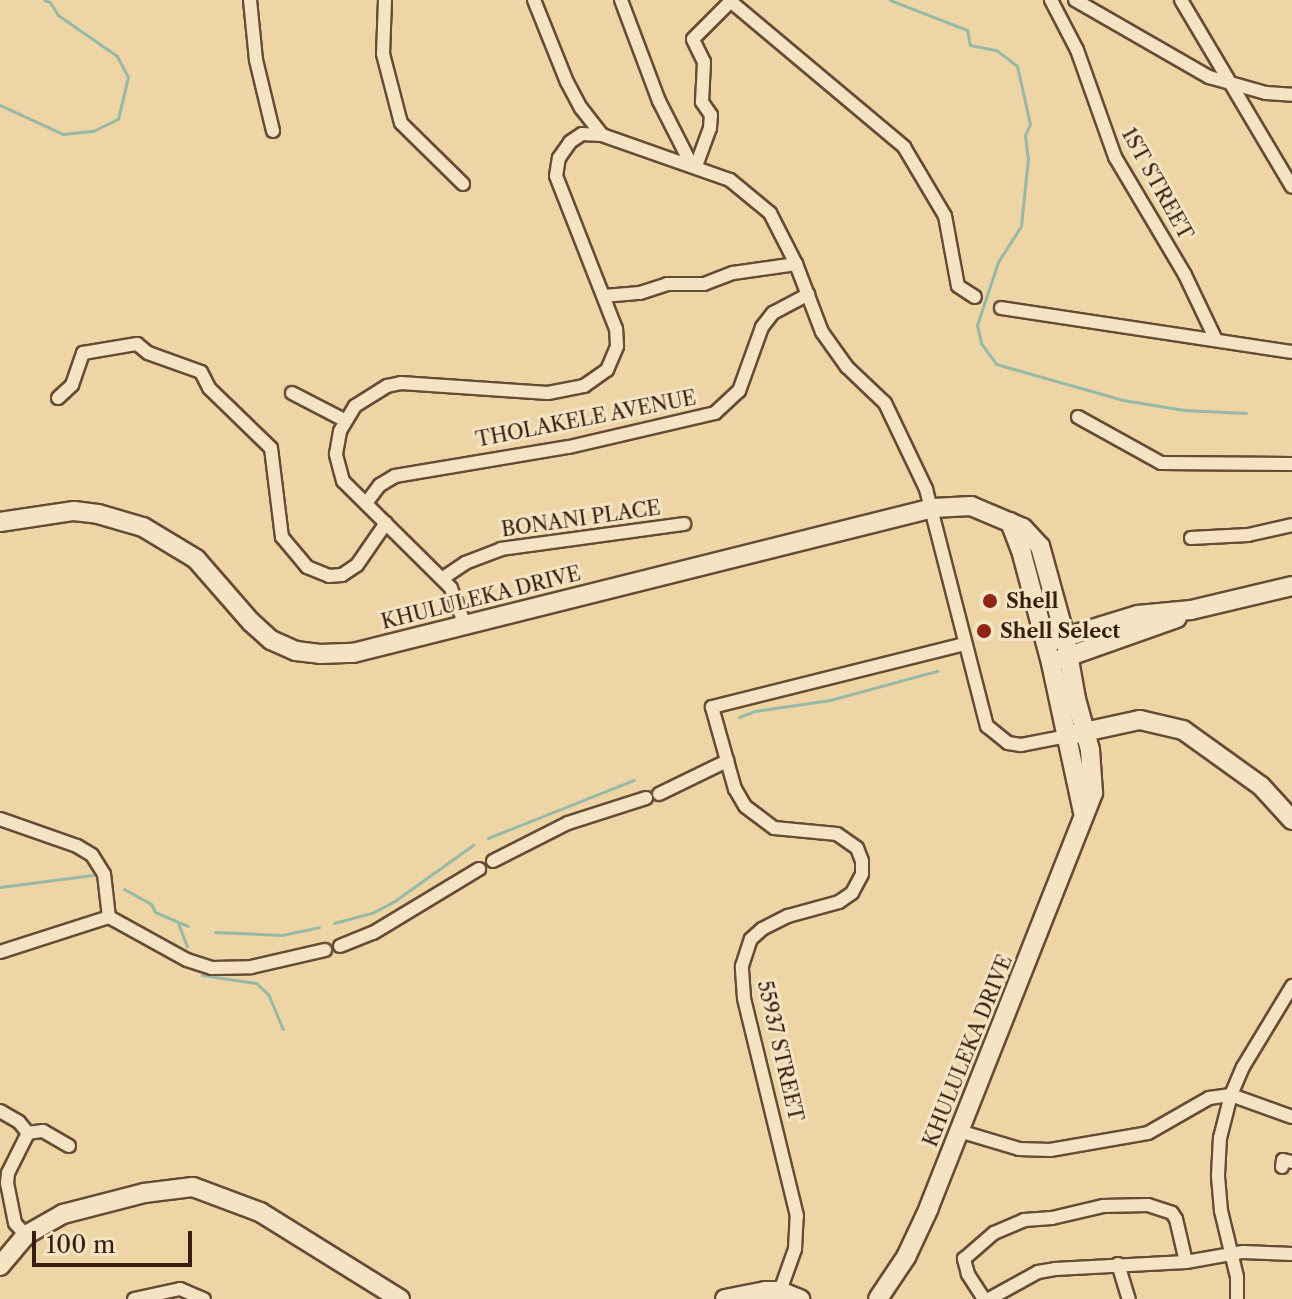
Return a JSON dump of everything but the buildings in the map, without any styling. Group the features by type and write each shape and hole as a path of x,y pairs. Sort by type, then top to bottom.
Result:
{"street":[{"path":"250,0 256,60 273,131"},
{"path":"385,0 383,54 401,123 463,184"},
{"path":"534,0 567,82 581,108 602,135"},
{"path":"621,0 659,101 694,165"},
{"name":"1ST STREET","path":"1051,0 1068,30 1115,157 1185,275 1216,340"},
{"path":"1075,0 1209,77 1266,93 1292,95"},
{"path":"1181,0 1292,187"},
{"path":"694,165 710,128 711,115 702,102 704,62 693,39 730,1 904,147 945,216 958,286 975,297"},
{"path":"465,625 456,596 443,578 343,481 338,470 337,443 344,420 365,397 387,386 401,383 548,393 593,382 607,370 617,346 616,329 556,176 559,158 570,142 582,134 602,135 730,180 764,205 779,226 834,350 885,403 906,443 933,508 981,711 987,726 997,736 1021,745 1140,720 1183,730 1261,786 1292,820"},
{"path":"604,296 640,293 667,284 704,284 733,273 796,264"},
{"name":"THOLAKELE AVENUE","path":"367,502 380,485 395,476 569,447 715,413 739,391 762,327 773,313 808,294"},
{"path":"1001,308 1292,352"},
{"path":"58,398 72,385 79,360 86,351 106,352 131,343 137,344 148,353 201,372 209,388 271,448 282,537 307,567 320,574 342,575 357,565 386,523"},
{"path":"292,393 344,420"},
{"path":"1078,417 1161,463 1292,464"},
{"name":"KHULULEKA DRIVE","path":"0,522 74,511 143,527 196,559 255,627 271,640 296,651 320,654 353,653 933,508 971,506 1023,528 1040,546 1068,646 1076,699 1076,734"},
{"name":"KHULULEKA DRIVE","path":"878,1299 914,1242 1093,793 1010,522"},
{"name":"BONANI PLACE","path":"443,578 465,563 501,549 684,524"},
{"path":"1191,538 1248,535 1292,525"},
{"path":"1051,663 1068,646 1138,615 1191,610 1292,586"},
{"path":"1045,643 1068,646"},
{"name":"55937 STREET","path":"780,1291 795,1249 797,1216 744,998 742,966 751,939 762,929 788,916 839,902 852,893 862,874 862,861 857,848 837,834 789,832 758,818 735,789 712,707 964,644"},
{"path":"493,861 568,823 652,796 727,761"},
{"path":"0,819 77,846 92,855 104,874 109,917"},
{"path":"340,946 373,933 479,869"},
{"path":"0,952 109,917 187,960 212,968 251,967 325,950"},
{"path":"1237,1299 1233,1254 1221,1211 1217,1165 1231,1095 1243,1067 1287,1004 1292,986"},
{"path":"959,1131 1019,1149 1050,1150 1148,1133 1209,1098 1231,1095 1292,1117"},
{"path":"0,1111 19,1122 28,1133"},
{"path":"28,1133 43,1131 69,1146"},
{"path":"26,1235 15,1223 7,1183 8,1173 28,1133"},
{"path":"0,1266 26,1235 75,1210 167,1188 193,1187 260,1212 399,1299"},
{"path":"1180,1262 1176,1219 1172,1213 1148,1205 1103,1206 1052,1218 1024,1220 994,1233 964,1259 968,1274 987,1299 1038,1272 1180,1262 1233,1254 1292,1254"},
{"path":"1118,1264 1129,1299"},
{"path":"134,1299 180,1289 204,1299"},
{"path":"725,1299 780,1291 800,1299"}],"waterway":[{"path":"0,105 63,134 93,131 118,119 128,77 117,56 58,15 50,2 44,0"},
{"path":"890,0 967,30 970,45 996,50 1017,66 1030,124 1025,135 1028,158 1021,226 998,262 977,325 981,343 996,364 1123,400 1184,410 1246,413"},
{"path":"739,717 755,711 830,700 937,671"},
{"path":"488,838 634,780"},
{"path":"334,923 372,913 396,900 473,845"},
{"path":"0,887 92,875"},
{"path":"124,889 151,904 155,912 188,926"},
{"path":"178,923 187,946"},
{"path":"215,932 282,935 319,927"},
{"path":"202,975 256,983 268,994 283,1029"}],"place":[{"name":"Shell","path":"990,601"},
{"name":"Shell Select","path":"984,631"}]}
